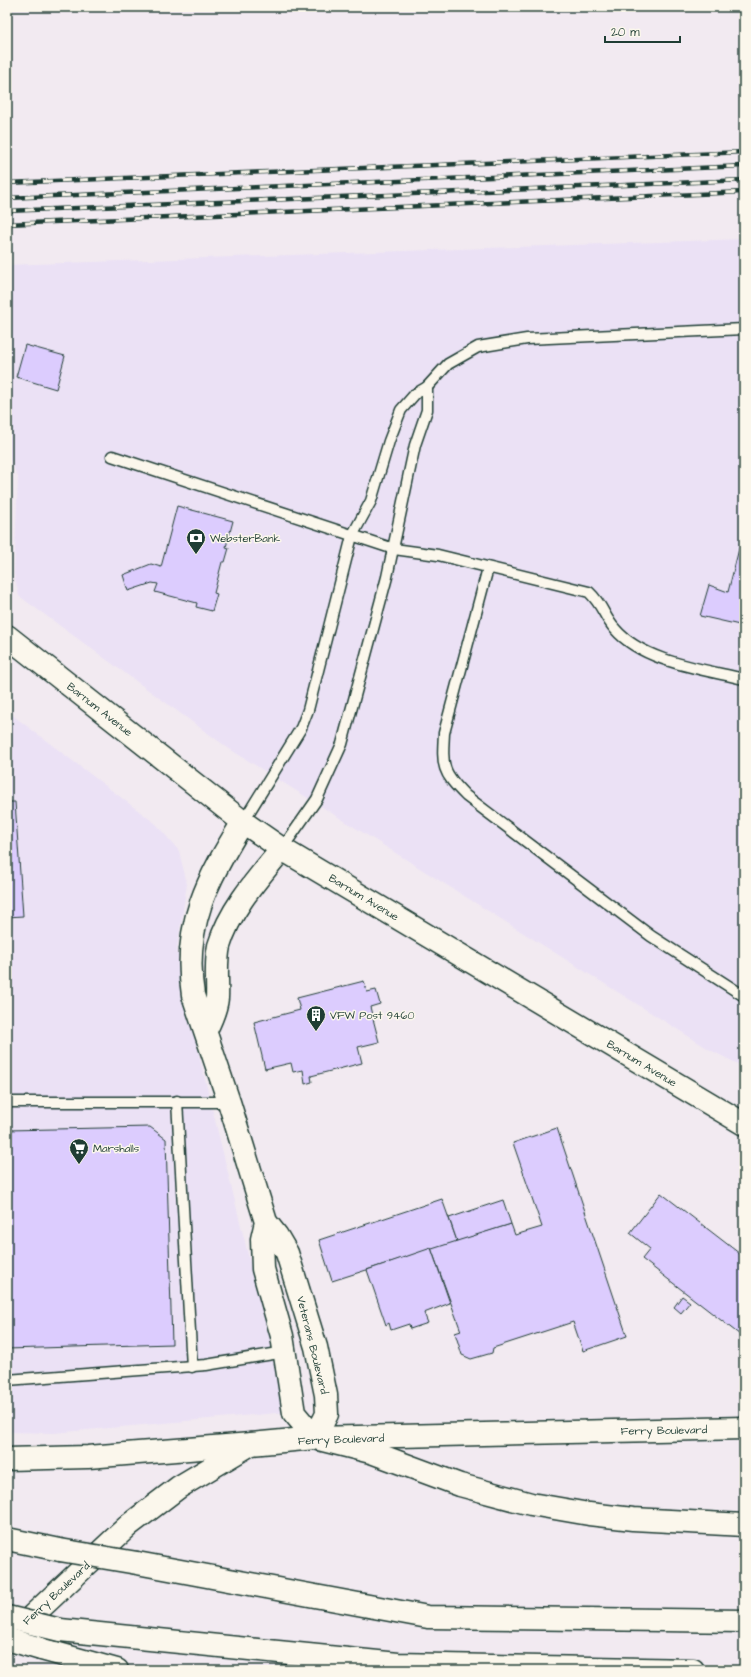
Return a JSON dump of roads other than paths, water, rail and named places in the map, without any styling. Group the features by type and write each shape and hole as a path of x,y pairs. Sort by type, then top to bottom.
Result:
{"main road":[{"name":"Barnum Avenue","path":"7,636 243,822 282,849 744,1124"},
{"name":"Veterans Boulevard","path":"243,822 210,878 196,919 192,943 192,987 266,1222 277,1236 287,1253 304,1304 316,1347 326,1395 327,1414 315,1438 294,1413 285,1352 263,1269 262,1239 266,1222"},
{"path":"206,1030 215,1008 217,998 216,965 219,947 226,927 246,894 282,849"},
{"name":"Ferry Boulevard","path":"7,1639 130,1525 179,1487 251,1444 315,1438 744,1428"},
{"path":"315,1438 371,1452 460,1484 532,1504 589,1514 633,1519 744,1525"},
{"path":"7,1459 88,1457 251,1444"},
{"path":"7,1539 428,1617 744,1621"},
{"path":"7,1617 60,1630 398,1664 693,1670"},
{"path":"7,1639 117,1670"}],"lane":[{"path":"243,822 301,728 308,710 352,536 371,501 389,441 401,410 415,394 427,386 442,369 458,357 478,347 502,342 543,338 744,329"},
{"path":"282,849 317,799 342,744 394,549 402,501 415,445 427,410 427,386"},
{"path":"112,456 394,549 438,556 589,592 599,602 614,629 645,653 744,679"},
{"path":"488,568 444,733 443,760 450,780 466,796 651,936 744,996"},
{"path":"177,1101 192,1367"},
{"path":"7,1102 229,1102"},
{"path":"7,1380 192,1367 285,1352"}],"railway":[{"path":"7,183 744,152"},
{"path":"7,198 744,166"},
{"path":"7,211 744,180"},
{"path":"7,224 744,192"}],"place":[{"name":"WebsterBank","path":"196,555"},
{"name":"VFW Post 9460","path":"316,1032"},
{"name":"Marshalls","path":"79,1165"}]}
